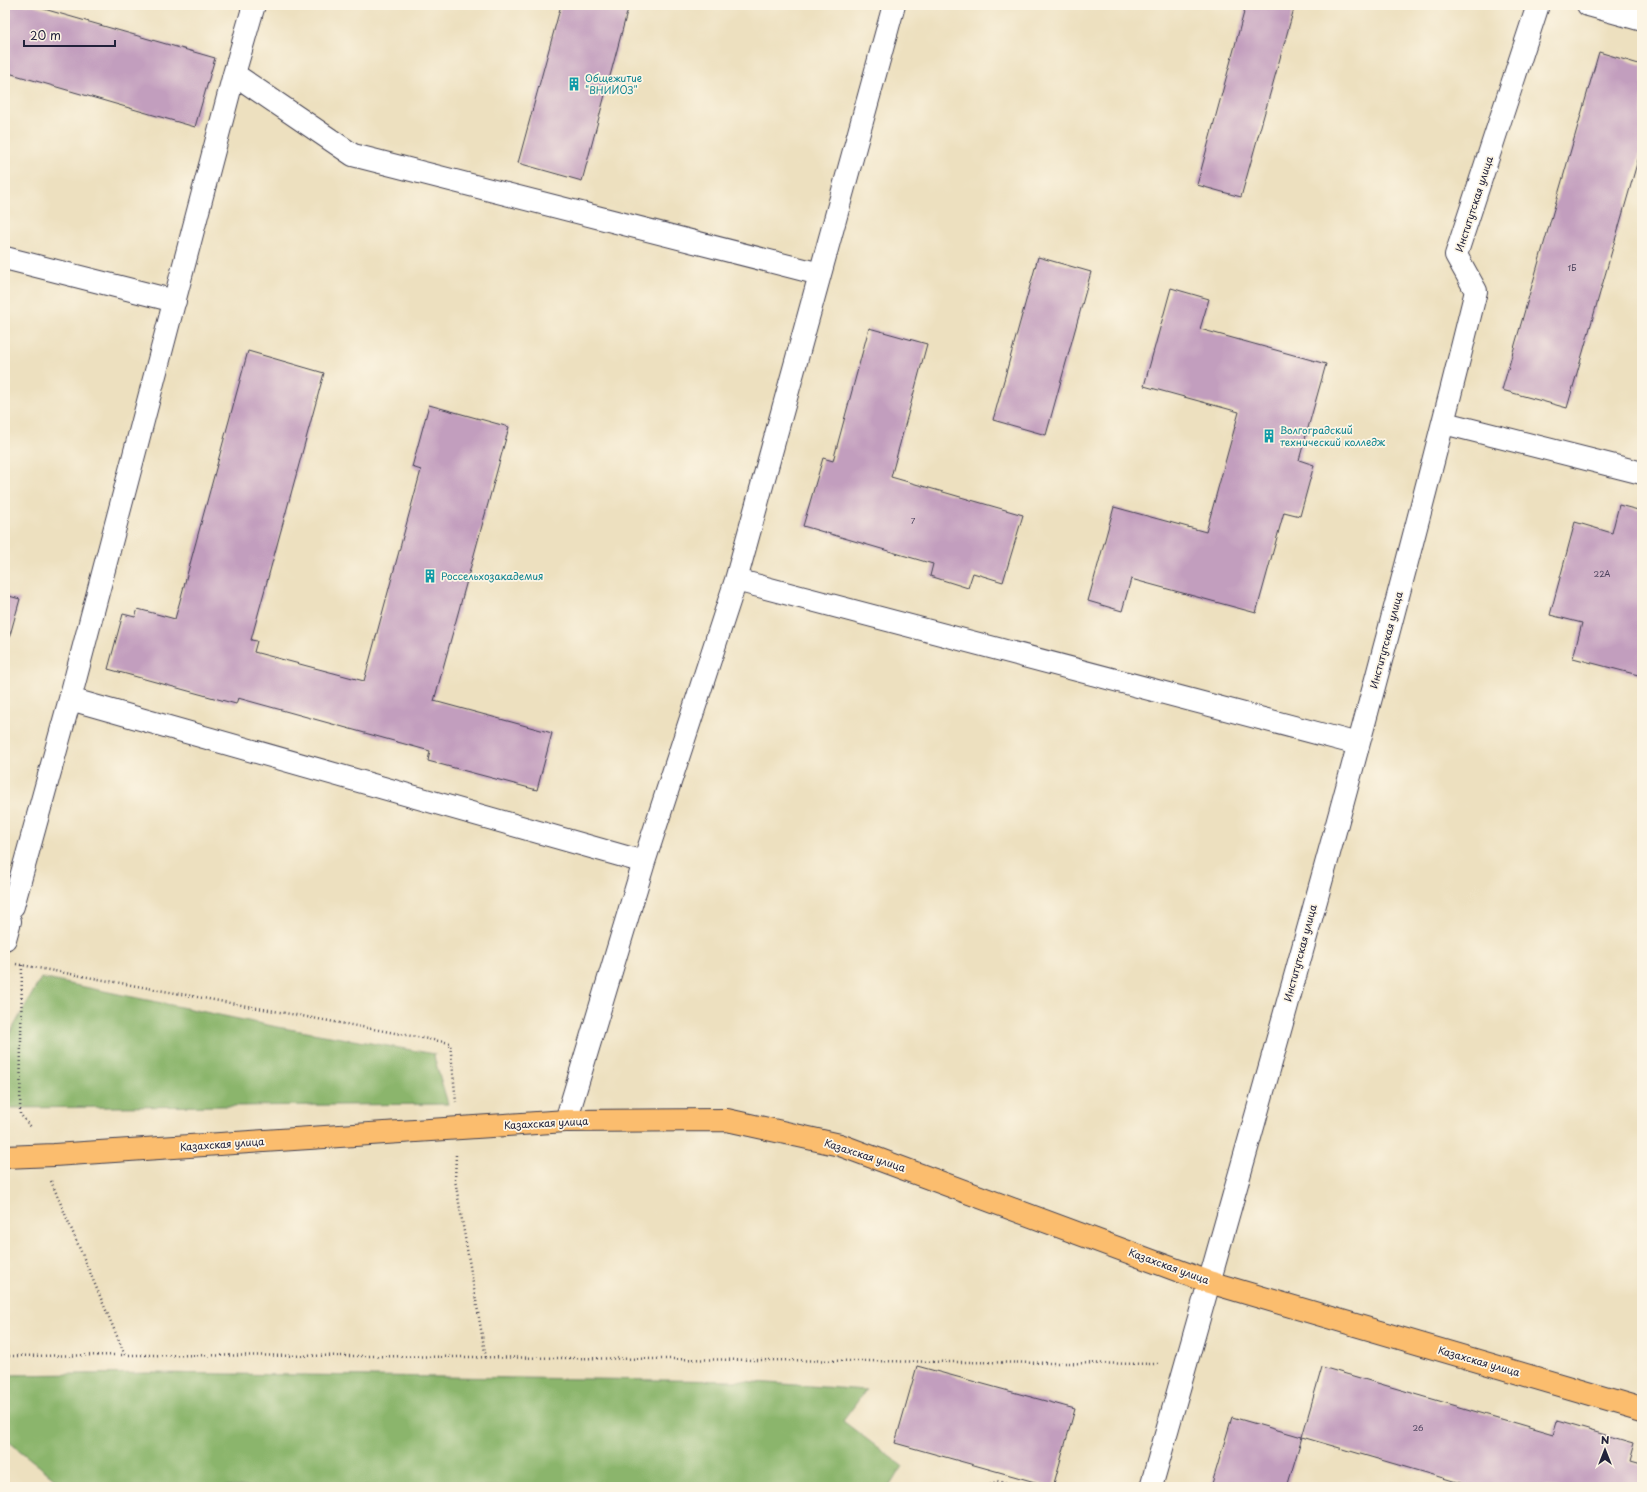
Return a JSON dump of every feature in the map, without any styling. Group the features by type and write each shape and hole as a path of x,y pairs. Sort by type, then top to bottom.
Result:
{"main road":[{"name":"Казахская улица","path":"5,1156 62,1155 566,1121 727,1120 840,1145 1209,1282 1642,1409"}],"street":[{"path":"9,922 70,699 234,74 254,5"},
{"path":"566,1121 644,862 736,580 894,5"},
{"name":"Институтская улица","path":"1151,1487 1186,1366 1358,744 1444,423 1476,291 1456,255 1538,5"},
{"path":"1588,5 1642,20"},
{"path":"234,74 353,155 820,274"},
{"path":"5,258 174,301"},
{"path":"1444,423 1642,473"},
{"path":"736,580 1358,744"},
{"path":"70,699 644,862"}],"path":[{"path":"11,962 450,1043 458,1128 455,1180 486,1358"},
{"path":"5,1356 125,1355 486,1358 1160,1364 1186,1366"},
{"path":"987,1487 997,1481 1019,1487"}],"green space":[{"path":"41,978 277,1027 435,1054 434,1057 448,1104 5,1108 5,1042"},
{"path":"153,1373 740,1381 866,1390 843,1421 902,1466 889,1487 65,1487 8,1441 5,1441 5,1375"}],"building":[{"path":"5,5 30,5 215,58 195,127 5,72"},
{"name":"Общежитие \"ВНИИОЗ\"","path":"561,5 629,5 582,181 518,163"},
{"path":"1246,5 1295,5 1241,197 1197,185"},
{"path":"1599,52 1642,65 1642,146 1567,408 1502,390"},
{"path":"1038,257 1091,272 1046,435 993,420"},
{"name":"Волгоградский технический колледж","path":"1171,288 1209,299 1200,329 1326,364 1299,460 1314,465 1300,516 1284,512 1256,613 1131,579 1122,611 1088,601 1114,507 1206,532 1239,412 1144,386"},
{"path":"869,328 927,344 891,477 1023,515 1003,582 973,573 968,588 930,576 933,564 803,526 823,458 833,461"},
{"path":"248,351 324,373 251,640 257,641 254,652 364,681 421,470 412,467 429,405 509,427 434,701 552,733 537,790 428,761 430,751 238,698 236,704 108,669 123,614 135,617 138,609 175,619"},
{"path":"1619,505 1642,511 1642,676 1573,658 1582,623 1550,615 1575,522 1612,533"},
{"path":"5,595 20,599 5,653"},
{"path":"917,1366 1075,1409 1053,1487 895,1443"},
{"path":"1322,1367 1553,1434 1557,1421 1633,1443 1628,1461 1642,1465 1642,1487 1474,1487 1302,1437"},
{"path":"1232,1417 1302,1437 1287,1487 1211,1487"}],"place":[{"name":"Общежитие \"ВНИИОЗ\"","path":"574,84"},
{"name":"Волгоградский технический колледж","path":"1269,436"},
{"name":"Россельхозакадемия","path":"430,576"}]}
